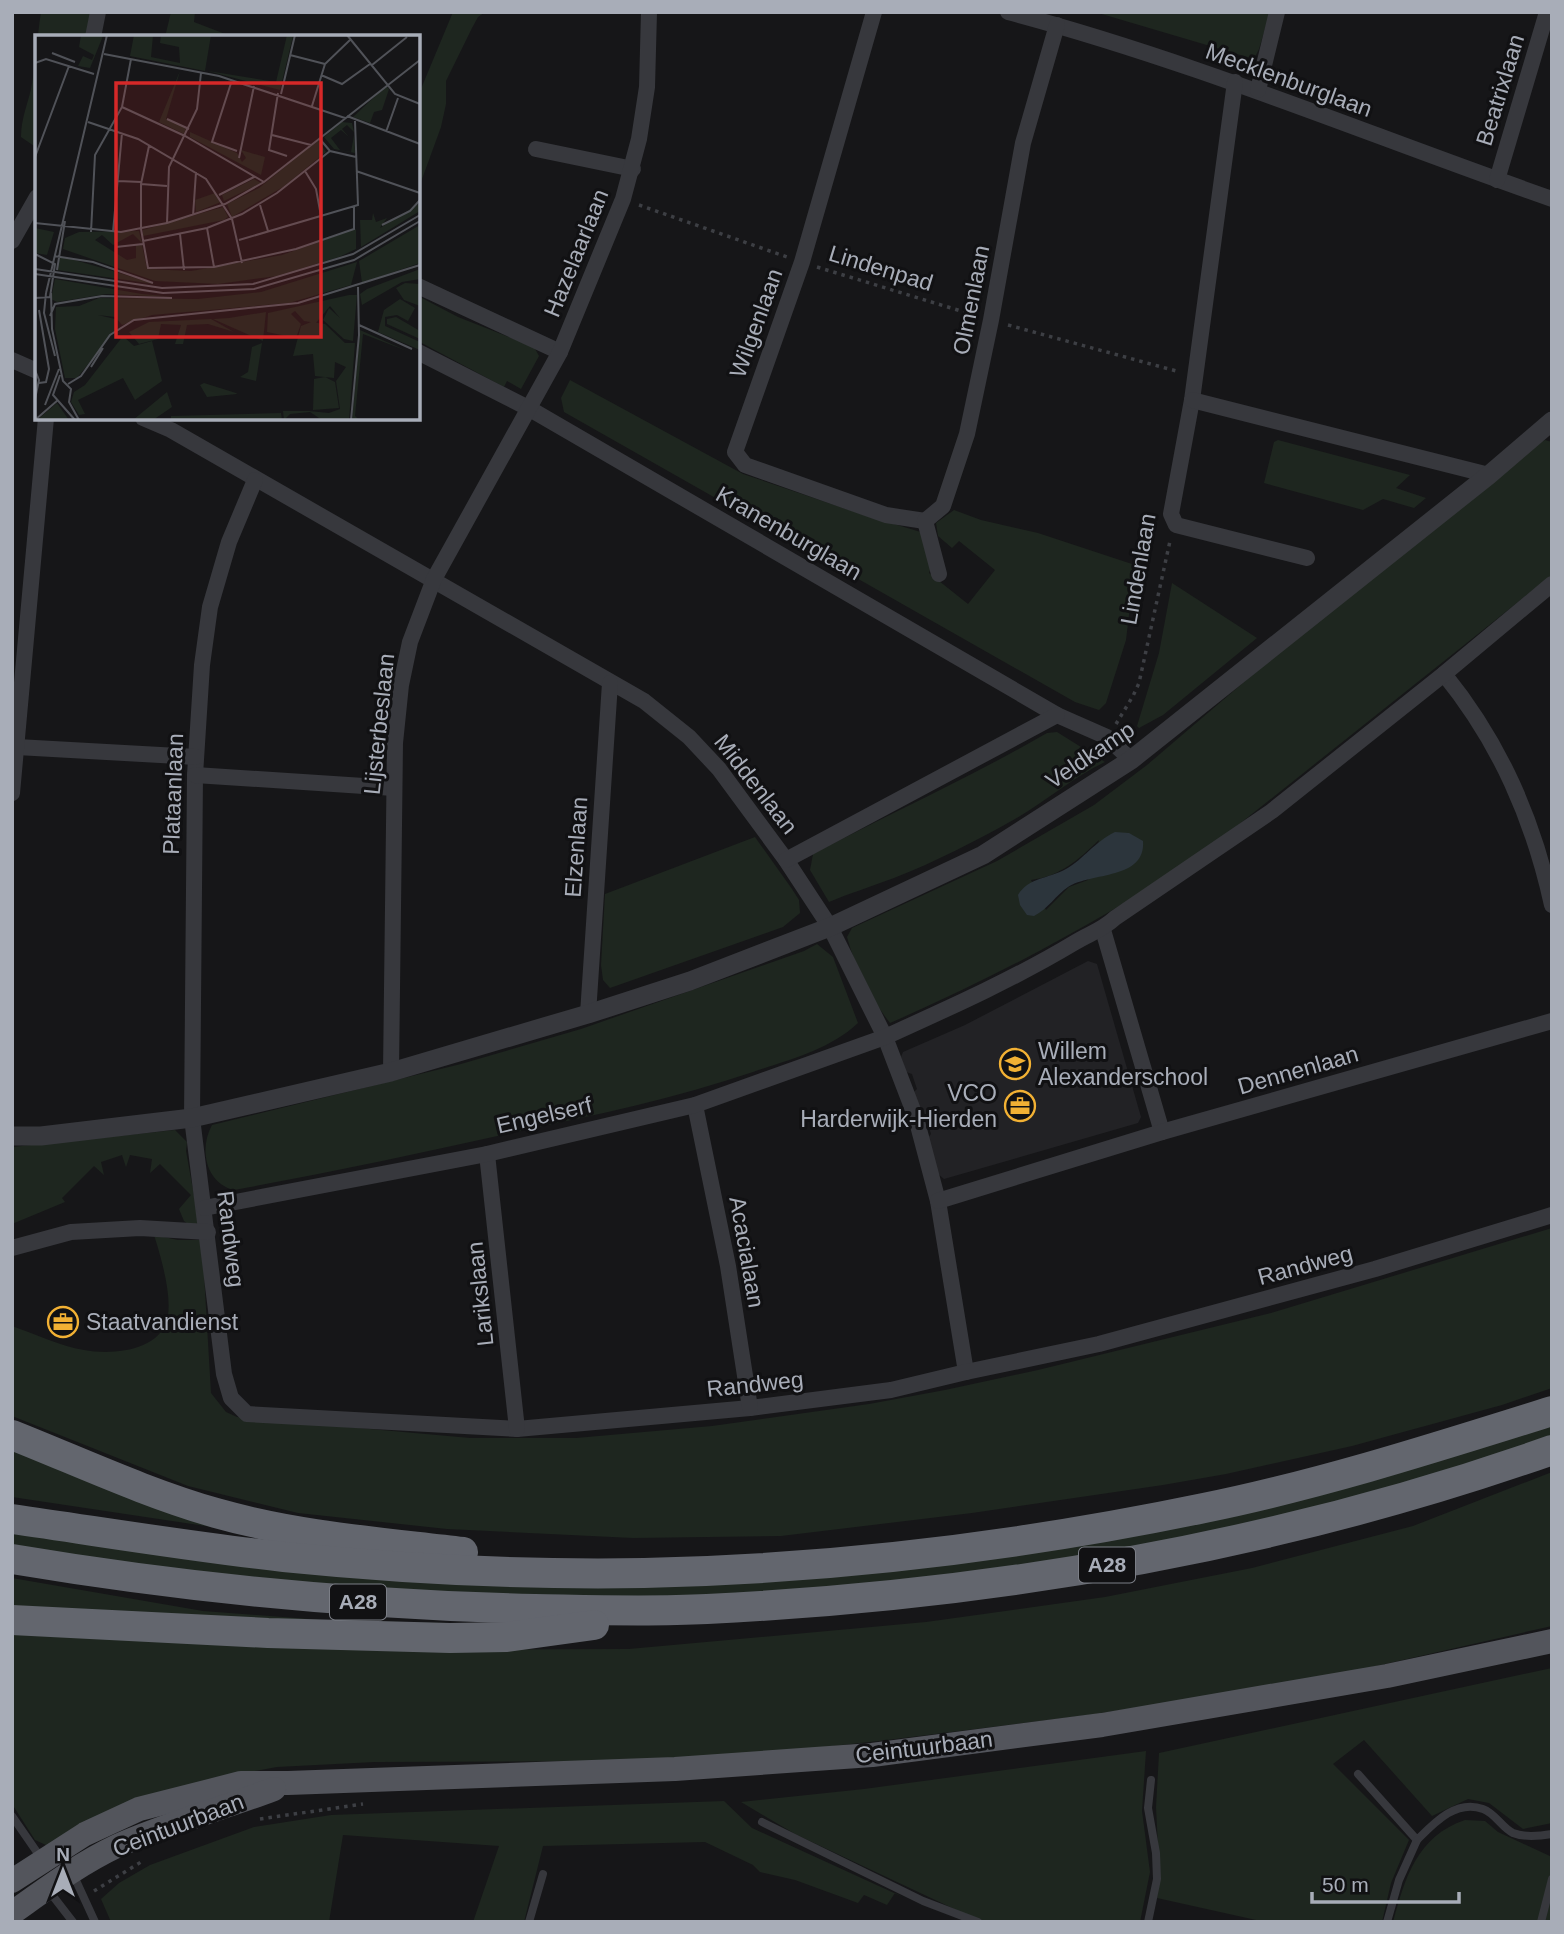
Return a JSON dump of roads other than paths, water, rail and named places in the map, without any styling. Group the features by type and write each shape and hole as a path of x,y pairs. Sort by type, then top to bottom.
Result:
{"highway":[{"name":"A28","path":"12,1519 167,1542 429,1569 645,1573 793,1565 898,1556 1044,1538 1207,1507 1315,1482 1423,1452 1552,1411"},
{"name":"A28","path":"12,1435 159,1494 216,1513 271,1526 332,1537 645,1573"},
{"name":"A28","path":"12,1620 268,1633 507,1637 706,1609 923,1592 1052,1575 1213,1546 1434,1489 1552,1450"},
{"name":"A28","path":"12,1559 283,1595 362,1602 438,1607 572,1610 706,1609"}],"main road":[{"name":"Ceintuurbaan","path":"12,1913 85,1834 139,1809 241,1783 675,1769 872,1755 1142,1718 1387,1676 1552,1641"},
{"name":"Ceintuurbaan","path":"12,1881 52,1871"}],"street":[{"path":"93,35 99,12"},
{"name":"Hazelaarlaan","path":"530,409 560,352 633,169 647,87 649,12"},
{"name":"Wilgenlaan","path":"874,12 802,262 735,452 745,465 886,515 925,522"},
{"name":"Mecklenburglaan","path":"1008,12 1236,82 1552,200"},
{"path":"1258,90 1277,12"},
{"name":"Beatrixlaan","path":"1497,180 1547,12"},
{"name":"Olmenlaan","path":"925,522 943,506 967,434 1023,143 1056,25"},
{"name":"Lindenlaan","path":"1236,82 1192,400 1171,514 1177,525 1307,558"},
{"name":"Hazelaarlaan","path":"536,149 633,169"},
{"path":"12,241 35,201"},
{"name":"Hazelaarlaan","path":"420,287 560,352"},
{"name":"Kranenburglaan","path":"420,353 530,409 1057,715 1107,737 1131,760"},
{"path":"12,360 35,370"},
{"path":"1192,400 1489,475"},
{"name":"Lijsterbeslaan","path":"391,1072 394,788 401,685 410,642 434,579 530,409"},
{"path":"12,793 46,420"},
{"name":"Middenlaan","path":"148,420 171,430 644,701 689,737 719,769 831,927 885,1037 916,1118 938,1201 966,1372"},
{"name":"Veldkamp","path":"588,1014 690,981 831,927 983,855 1131,760 1489,475 1552,421"},
{"name":"Plataanlaan","path":"192,1118 195,775 202,665 210,607 229,542 255,480"},
{"path":"925,522 939,574"},
{"path":"885,1037 1102,930 1115,918 1272,811 1552,584"},
{"path":"1444,674 1478,719 1511,779 1536,843 1552,905"},
{"name":"Elzenlaan","path":"588,1014 610,683"},
{"path":"786,860 1057,715"},
{"path":"16,747 196,757"},
{"path":"195,775 394,788"},
{"path":"1102,930 1162,1132"},
{"path":"12,1136 41,1136 192,1118 391,1072 588,1014"},
{"name":"Dennenlaan","path":"938,1201 1162,1132 1552,1021"},
{"name":"Engelserf","path":"204,1208 487,1154 695,1105 885,1037"},
{"name":"Acacialaan","path":"695,1105 728,1266 750,1408"},
{"name":"Randweg","path":"192,1118 224,1374 231,1398 247,1414 517,1429 750,1408 891,1390 1099,1344 1375,1269 1552,1216"},
{"name":"Larikslaan","path":"487,1154 517,1429"},
{"path":"12,1248 71,1232 140,1228 208,1232"}],"lane":[{"path":"1358,1774 1417,1840"},
{"path":"1148,1922 1157,1879 1149,1808 1152,1780"},
{"path":"1387,1922 1399,1880 1417,1840 1440,1818 1462,1807 1484,1809 1513,1833 1535,1837 1552,1834"},
{"path":"12,1816 52,1871 95,1922"},
{"path":"762,1822 923,1901 978,1922"},
{"path":"52,1871 73,1922"},
{"path":"529,1922 543,1874"},
{"path":"1541,1922 1552,1879"}],"place":[{"name":"Willem Alexanderschool","path":"1015,1064"},
{"name":"VCO Harderwijk-Hierden","path":"1020,1106"},
{"name":"Staatvandienst","path":"63,1322"}]}
